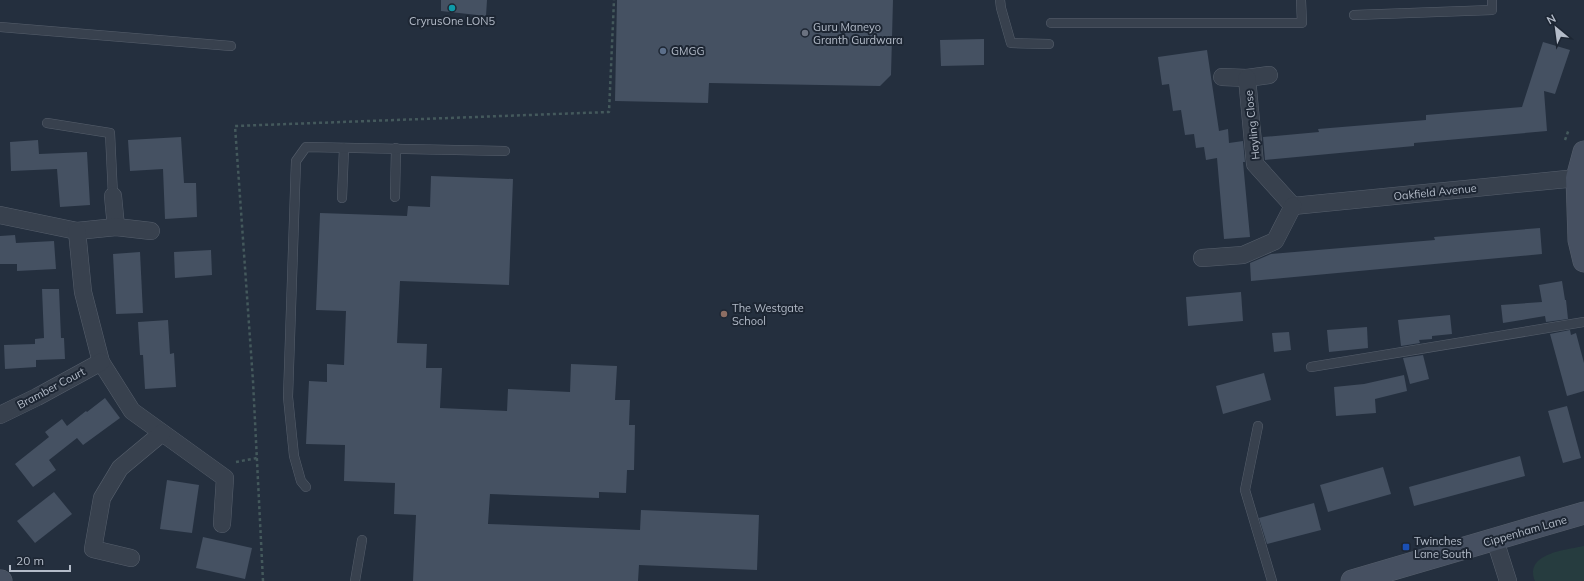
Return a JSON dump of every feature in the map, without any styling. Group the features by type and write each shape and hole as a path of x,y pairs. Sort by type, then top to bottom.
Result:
{"street":[{"name":"Hayling Close","path":"1222,77 1247,78 1269,75"},
{"name":"Hayling Close","path":"1247,78 1255,164 1293,206"},
{"path":"1584,152 1577,178 1579,240 1584,261"},
{"name":"Oakfield Avenue","path":"1293,206 1577,178"},
{"path":"114,196 116,227"},
{"path":"1202,258 1243,255 1274,241 1293,206"},
{"path":"0,214 77,231 116,227 151,230"},
{"path":"77,231 83,292 101,362 132,411 225,478 222,524"},
{"name":"Bramber Court","path":"0,415 101,362"},
{"path":"131,558 93,549 102,498 120,468 162,433"},
{"name":"Cippenham Lane","path":"1352,581 1584,513"},
{"path":"1495,540 1508,581"}],"lane":[{"path":"1000,0 1011,43 1050,44"},
{"path":"1051,23 1302,23 1301,0"},
{"path":"1354,15 1492,10 1492,0"},
{"path":"0,27 231,46"},
{"path":"47,123 110,133 114,196"},
{"path":"306,487 301,481 294,456 288,397 296,162 306,147 505,150"},
{"path":"342,198 344,148"},
{"path":"395,197 396,148"},
{"path":"1311,367 1584,322"},
{"path":"1258,426 1245,490 1272,581"},
{"path":"355,581 362,540"}],"path":[{"path":"263,581 253,382 235,126 609,112 614,0"}],"green space":[{"path":"1584,546 1584,581 1535,581 1533,572 1535,564 1541,559 1558,551"}],"building":[{"path":"441,0 487,0 486,16 441,11"},
{"path":"617,0 893,0 891,75 880,86 709,83 708,103 615,101"},
{"path":"984,39 984,65 941,66 940,40"},
{"path":"1543,42 1570,50 1555,94 1544,91 1547,131 1414,143 1414,146 1265,160 1263,137 1319,132 1318,129 1426,120 1426,115 1522,107"},
{"path":"1207,50 1219,131 1228,129 1229,143 1243,141 1245,162 1243,162 1250,237 1224,239 1217,158 1206,160 1204,147 1196,148 1194,134 1185,135 1181,110 1173,111 1169,84 1162,85 1158,57"},
{"path":"181,137 184,183 196,183 197,217 165,219 163,169 130,171 128,140"},
{"path":"38,140 39,154 87,152 90,205 60,207 57,169 11,171 10,142"},
{"path":"431,176 513,179 509,285 400,281 397,343 427,344 426,368 442,368 440,408 507,411 508,389 570,392 571,364 617,366 615,400 630,400 629,425 635,425 634,470 627,470 626,493 599,492 599,498 490,494 488,524 640,530 641,510 759,515 757,570 639,565 638,581 413,581 416,515 394,514 395,483 344,481 345,445 306,444 309,381 327,382 327,364 344,365 346,311 316,310 320,213 407,216 408,206 430,207"},
{"path":"1540,228 1542,254 1251,281 1250,263 1271,254 1435,240 1434,237"},
{"path":"15,235 16,243 54,241 56,269 17,271 17,264 0,264 0,236"},
{"path":"211,250 212,275 175,278 174,252"},
{"path":"140,252 143,313 116,314 113,254"},
{"path":"1562,281 1568,319 1546,322 1545,316 1503,323 1501,305 1542,302 1539,285"},
{"path":"42,289 59,289 61,338 64,338 65,359 36,360 36,367 5,369 4,345 35,344 35,339 44,338"},
{"path":"1241,292 1243,321 1188,326 1186,297"},
{"path":"1450,315 1452,334 1432,336 1432,339 1419,340 1420,343 1401,346 1398,320"},
{"path":"168,320 170,354 174,353 176,387 145,389 143,355 140,355 138,322"},
{"path":"1367,327 1368,348 1329,352 1327,330"},
{"path":"1570,330 1571,335 1576,333 1584,363 1584,391 1567,396 1550,334"},
{"path":"1289,332 1291,350 1274,352 1272,333"},
{"path":"1423,355 1429,379 1410,384 1403,358"},
{"path":"1264,373 1271,400 1223,414 1216,386"},
{"path":"1404,375 1407,391 1375,399 1376,413 1336,416 1334,387 1364,384"},
{"path":"105,398 120,418 83,445 77,438 49,460 56,470 33,487 15,464 49,437 45,432 62,419 67,426"},
{"path":"1567,406 1581,458 1563,463 1548,411"},
{"path":"1520,456 1525,476 1414,506 1409,487"},
{"path":"1383,467 1391,494 1328,512 1320,485"},
{"path":"167,480 199,485 192,533 160,529"},
{"path":"54,492 72,514 35,543 17,521"},
{"path":"1314,503 1321,530 1267,544 1259,518"},
{"path":"203,537 252,548 245,579 196,568"}],"place":[{"name":"CryrusOne LON5","path":"452,8"},
{"name":"Guru Maneyo Granth Gurdwara","path":"805,33"},
{"name":"GMGG","path":"663,51"},
{"name":"The Westgate School","path":"724,314"},
{"name":"Twinches Lane South","path":"1406,547"}]}
